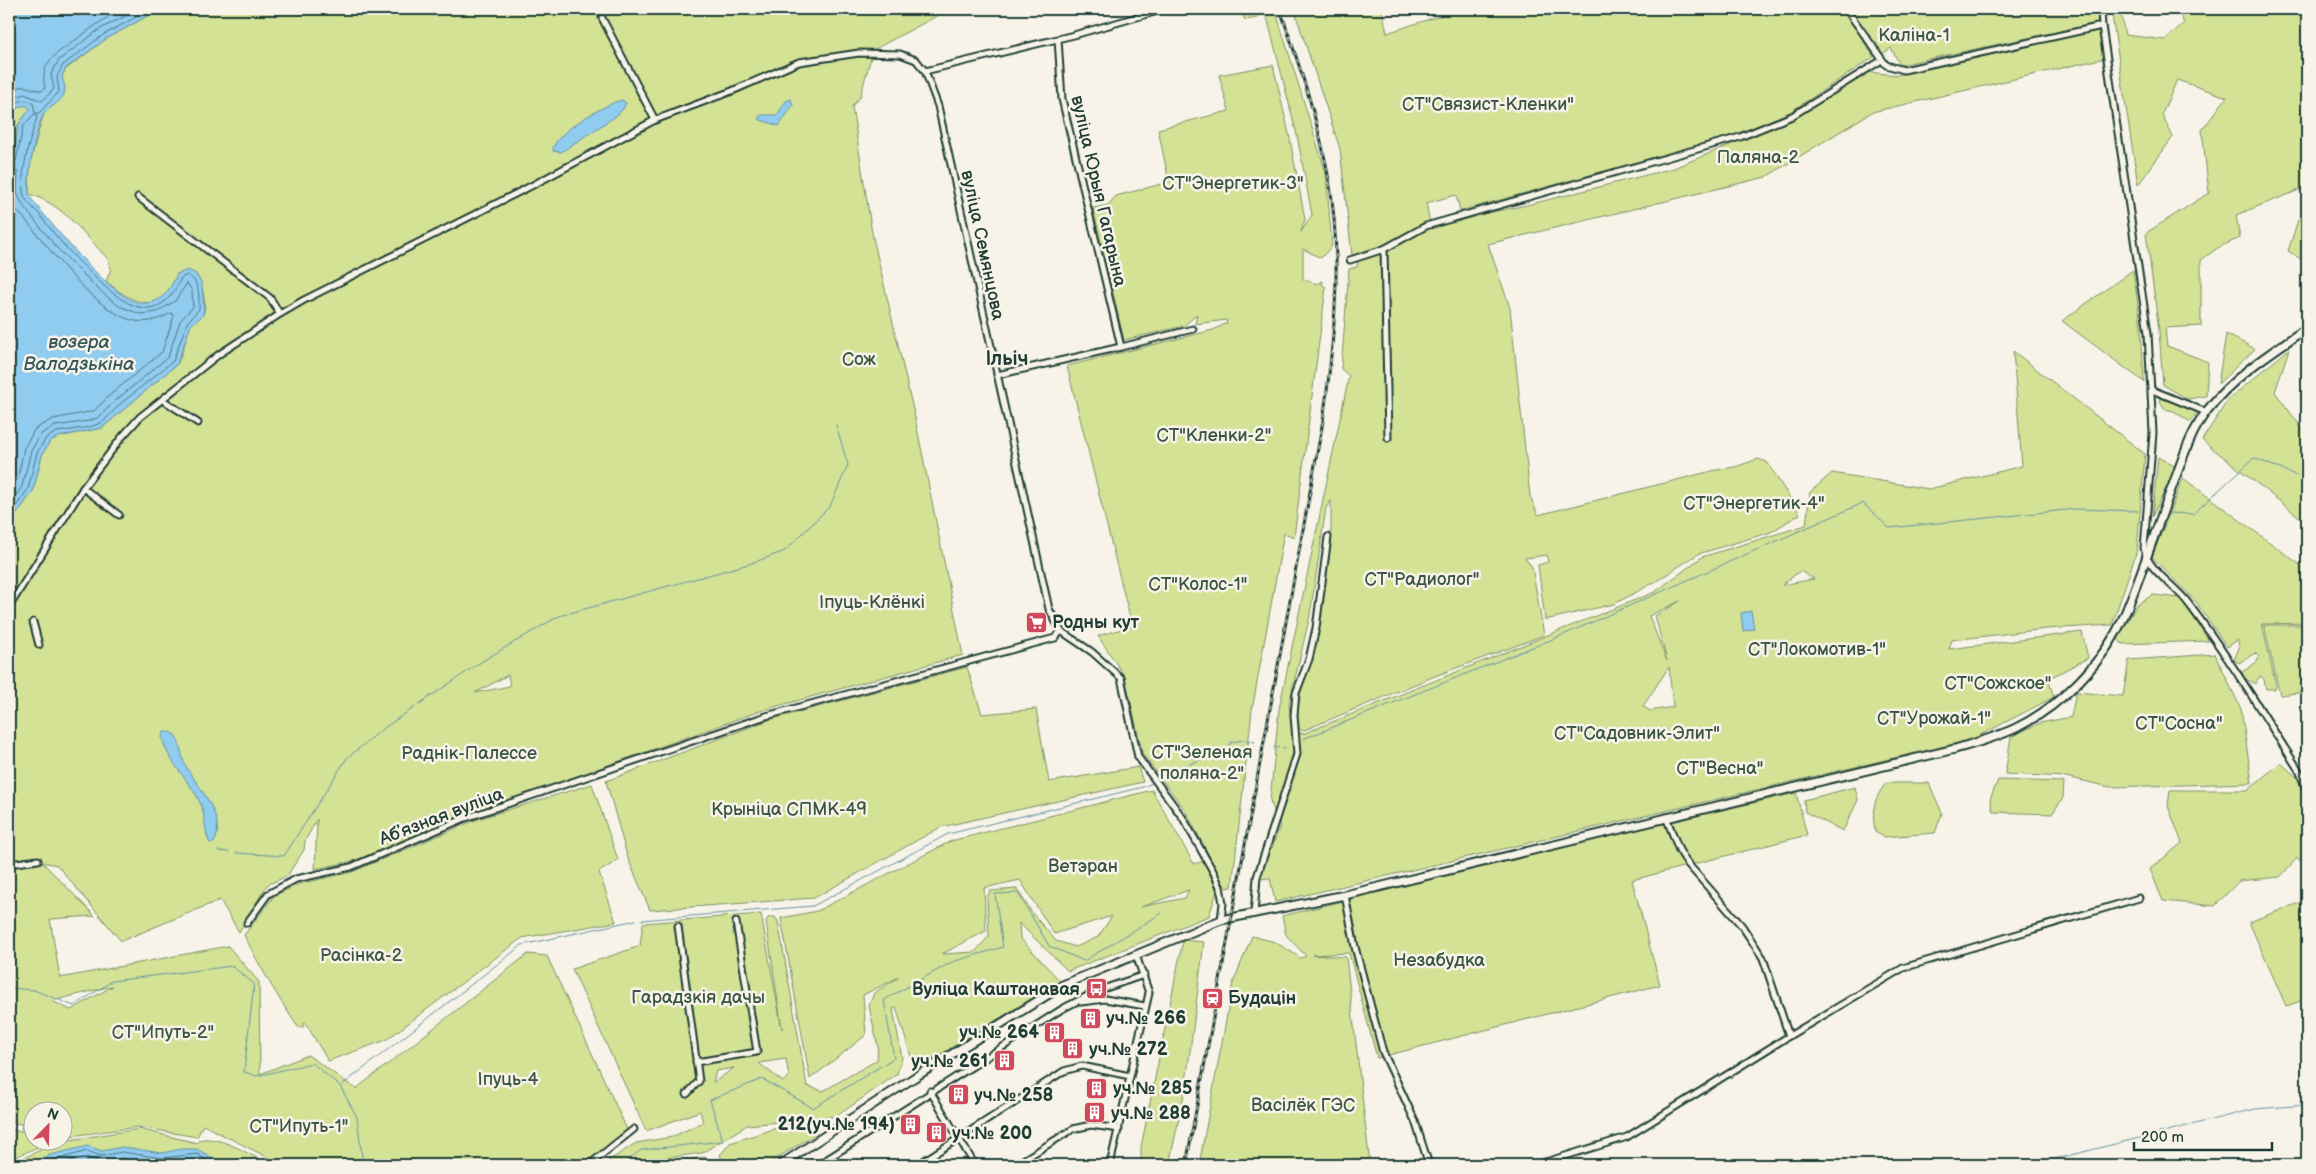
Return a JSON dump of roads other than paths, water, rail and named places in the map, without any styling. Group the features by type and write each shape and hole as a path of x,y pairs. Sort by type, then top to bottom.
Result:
{"street":[{"path":"9,607 83,488 122,437 140,417 218,355 280,314 531,186 655,120 799,62 868,52 900,54 916,60 925,71 1058,39 1165,9"},
{"path":"1846,9 1886,65 1904,70 2102,26"},
{"path":"2101,9 2148,333 2153,433 2144,548 2145,558 2187,601 2222,651 2300,772 2307,793"},
{"path":"602,18 655,120"},
{"name":"вуліца Юрыя Гагарына","path":"1058,39 1062,99 1121,347"},
{"path":"1350,260 1384,249 1426,226 1740,137 1792,116 1882,60"},
{"name":"вуліца Семянцова","path":"925,71 938,106 1049,609 1061,631 1092,652 1121,678 1136,750 1142,763 1183,818 1214,873 1220,887 1223,903 1221,920"},
{"path":"138,197 270,298 280,314"},
{"path":"1384,249 1388,438"},
{"path":"780,1165 915,1076 1065,984 1221,920 1345,895 1955,749 2016,728 2062,697 2105,650 2124,616 2190,444 2206,412 2235,382 2265,357 2307,328"},
{"path":"996,375 1193,329"},
{"path":"2152,390 2206,412"},
{"path":"163,400 198,423"},
{"path":"83,488 118,515"},
{"path":"1254,914 1257,877 1297,754 1294,715 1296,693 1309,659 1316,628 1328,537"},
{"path":"33,622 40,645"},
{"name":"Абʼязная вуліца","path":"247,923 268,894 296,879 351,866 463,819 766,716 1056,638 1061,631"},
{"path":"1666,817 1678,850 1742,926 1763,958 1789,1036"},
{"path":"9,864 38,860"},
{"path":"1345,895 1355,946 1383,1052 1415,1122 1429,1165"},
{"path":"1536,1165 1627,1137 1789,1036 1903,968 2139,898"},
{"path":"696,1062 757,1052 736,922"},
{"path":"678,926 699,1081 687,1094"},
{"path":"1110,1165 1149,990 1136,955"},
{"path":"818,1165 930,1091 1074,1003 1097,992 1144,975"},
{"path":"1074,1003 1105,999 1145,1006"},
{"path":"917,1165 1064,1071 1082,1066 1130,1076"},
{"path":"930,1091 975,1165"},
{"path":"1015,1165 1073,1129 1090,1125 1119,1129"},
{"path":"589,1165 634,1129"},
{"path":"829,1158 834,1165"}],"water":[{"name":"возера Валодзькіна","path":"9,9 160,9 106,39 66,68 62,76 65,92 61,99 44,114 38,130 30,168 30,197 98,275 129,299 141,303 155,301 164,295 177,274 188,270 196,274 202,284 204,310 203,315 191,325 177,364 102,428 58,437 50,441 42,455 33,491 9,525 9,165 15,149 18,125 30,109 27,106 18,107 9,119"},
{"path":"791,99 793,105 779,126 758,119 761,115 777,115 786,101"},
{"path":"622,100 626,103 616,116 561,152 553,151 555,144 570,128 593,113"},
{"path":"1751,611 1754,629 1743,631 1741,613"},
{"path":"164,732 170,732 175,735 179,742 185,765 214,812 217,833 214,843 210,843 208,840 201,805 197,796 169,755 162,737"},
{"path":"88,1146 102,1151 122,1147 162,1153 181,1149 197,1149 213,1158 234,1165 26,1165 50,1155 72,1152 72,1150"}],"waterway":[{"path":"236,853 284,856 347,758 384,728 484,660 559,616 749,564 785,551 830,506 848,465 836,425"},
{"path":"2168,513 2193,514 2254,458 2307,480"},
{"path":"1303,739 1563,635 1863,503 1889,528 2076,509 2138,511"},
{"path":"1159,781 1166,773 1228,749 1231,742 1244,740 1255,742"},
{"path":"1274,747 1285,748"},
{"path":"641,920 813,906 948,834 1143,787 1155,782"},
{"path":"218,851 229,852"},
{"path":"622,1165 641,1150 723,1141 710,1100 762,1079 813,1108 894,1058 884,1000 952,962 1003,947 995,894 1018,893 1049,946 1084,961 1162,913"},
{"path":"341,1086 522,945 636,920"},
{"path":"9,988 34,990 74,1006 112,981 232,966 254,984 244,1072 257,1076 312,1063 340,1086 357,1117 363,1165"},
{"path":"2031,1165 2255,1109 2307,1105"}],"railway":[{"path":"1186,1165 1323,421 1331,361 1336,240 1329,180 1314,115 1280,9"}],"place":[{"name":"Родны кут","path":"1036,622"},
{"name":"Вуліца Каштанавая","path":"1096,989"},
{"name":"Будацін","path":"1212,998"},
{"name":"уч.№ 266","path":"1090,1018"},
{"name":"уч.№ 264","path":"1055,1032"},
{"name":"уч.№ 272","path":"1073,1049"},
{"name":"уч.№ 261","path":"1004,1061"},
{"name":"уч.№ 285","path":"1097,1088"},
{"name":"уч.№ 258","path":"958,1095"},
{"name":"уч.№ 288","path":"1095,1113"},
{"name":"212(уч.№ 194)","path":"911,1124"},
{"name":"уч.№ 200","path":"936,1133"}],"district":[{"name":"Ільіч","path":"1007,358"}],"park label":[{"name":"Каліна-1","path":"1914,35"},
{"name":"СТ\"Связист-Кленки\"","path":"1488,104"},
{"name":"Паляна-2","path":"1758,157"},
{"name":"СТ\"Энергетик-3\"","path":"1233,183"},
{"name":"Сож","path":"859,359"},
{"name":"СТ\"Кленки-2\"","path":"1214,435"},
{"name":"СТ\"Энергетик-4\"","path":"1754,503"},
{"name":"СТ\"Радиолог\"","path":"1422,579"},
{"name":"СТ\"Колос-1\"","path":"1198,584"},
{"name":"Іпуць-Клёнкі","path":"872,602"},
{"name":"СТ\"Локомотив-1\"","path":"1817,649"},
{"name":"СТ\"Сожское\"","path":"1998,683"},
{"name":"СТ\"Урожай-1\"","path":"1934,718"},
{"name":"СТ\"Сосна\"","path":"2179,723"},
{"name":"СТ\"Садовник-Элит\"","path":"1637,733"},
{"name":"Раднік-Палессе","path":"469,753"},
{"name":"СТ\"Зеленая поляна-2\"","path":"1202,762"},
{"name":"СТ\"Весна\"","path":"1720,768"},
{"name":"Крыніца СПМК-49","path":"789,809"},
{"name":"Ветэран","path":"1083,866"},
{"name":"Расінка-2","path":"361,955"},
{"name":"Незабудка","path":"1439,960"},
{"name":"Гарадзкія дачы","path":"698,997"},
{"name":"СТ\"Ипуть-2\"","path":"163,1032"},
{"name":"Іпуць-4","path":"508,1079"},
{"name":"Васілёк ГЭС","path":"1303,1105"},
{"name":"СТ\"Ипуть-1\"","path":"299,1126"}]}
